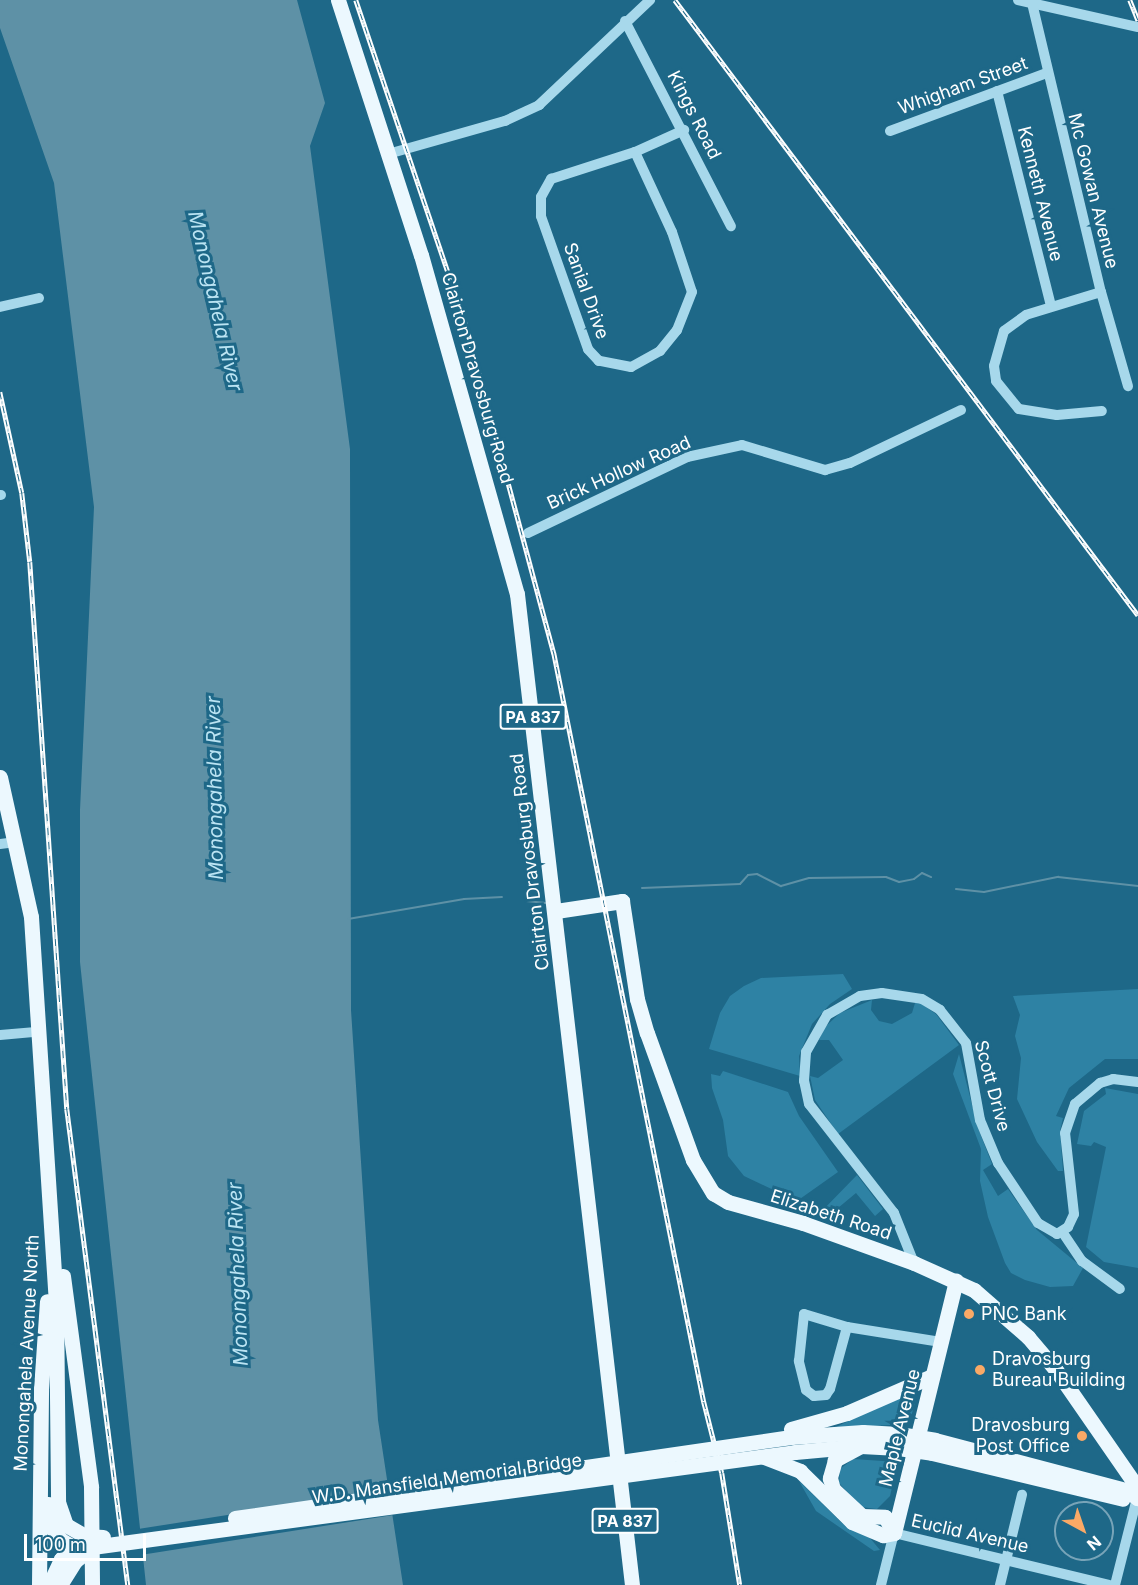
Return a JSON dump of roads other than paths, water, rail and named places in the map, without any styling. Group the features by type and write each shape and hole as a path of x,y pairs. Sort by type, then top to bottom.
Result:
{"main road":[{"name":"Clairton Dravosburg Road","path":"338,0 421,255 517,594 556,911 613,1460"},
{"path":"0,777 8,843 31,916 36,1032 51,1227 58,1502 66,1525 83,1545"},
{"name":"Elizabeth Road","path":"556,911 622,901 640,1010 703,1180 728,1202 803,1223 914,1263 956,1281 995,1306 1056,1370 1137,1486 1138,1498"},
{"name":"Monongahela Avenue North","path":"39,1585 41,1389 51,1227"},
{"name":"Monongahela Avenue North","path":"51,1227 72,1330 89,1467 92,1585"},
{"name":"Maple Avenue","path":"894,1533 956,1281"},
{"path":"46,1318 48,1516 60,1540 83,1545"},
{"path":"792,1440 932,1376"},
{"path":"792,1440 863,1432 898,1441 934,1446 1123,1499 1138,1498"},
{"path":"792,1440 861,1446 898,1441"},
{"name":"W.D. Mansfield Memorial Bridge","path":"104,1541 613,1460 685,1445 792,1440"},
{"name":"W.D. Mansfield Memorial Bridge","path":"104,1541 759,1456 792,1440"},
{"path":"759,1456 782,1461 800,1471 852,1522 884,1534 894,1533 885,1517 862,1516 833,1489 830,1479 835,1460 861,1446"},
{"name":"PA 837","path":"613,1460 632,1585"},
{"path":"49,1585 61,1559 83,1545 104,1541"},
{"path":"60,1585 83,1545"}],"street":[{"path":"388,154 505,121 539,105 625,21 650,0"},
{"path":"1018,0 1138,27"},
{"name":"Mc Gowan Avenue","path":"1032,3 1101,292 1128,386"},
{"name":"Kings Road","path":"625,21 684,130 731,226"},
{"name":"Whigham Street","path":"890,131 1047,73"},
{"name":"Kenneth Avenue","path":"997,91 1051,306"},
{"name":"Sanial Drive","path":"635,152 672,232 692,292 677,330 660,351 631,367 599,361 588,349 541,216 541,197 551,178 635,152 684,130"},
{"path":"1101,292 1026,315 1004,331 994,366 996,381 1019,409 1080,415 1102,411"},
{"path":"0,308 39,298"},
{"name":"Brick Hollow Road","path":"528,532 687,457 742,445 825,470 850,463 961,410"},
{"name":"Scott Drive","path":"914,1263 894,1213 819,1121 806,1091 806,1052 813,1034 827,1015 860,996 882,993 922,999 953,1023 966,1043 980,1120 998,1163 1038,1223 1063,1233"},
{"path":"0,1035 36,1032"},
{"path":"1120,1289 1082,1261 1063,1233 1074,1214 1065,1133 1075,1104 1089,1089 1107,1081 1138,1082"},
{"path":"847,1328 830,1389 826,1395 814,1396 806,1390 799,1361 804,1314 847,1328 941,1342"},
{"path":"1000,1585 1022,1495"},
{"path":"1115,1585 1138,1498"},
{"name":"Euclid Avenue","path":"894,1533 1109,1585"},
{"name":"Maple Avenue","path":"881,1585 894,1533"}],"water":[{"name":"Monongahela River","path":"0,0 297,0 325,103 310,146 350,449 351,1010 378,1420 403,1585 146,1585 80,962 80,810 94,507 54,183 0,28"}],"waterway":[{"path":"642,888 740,884 748,875 757,874 781,886 809,878 886,877 899,882 914,879 922,873 931,877"},
{"path":"956,889 984,892 1058,877 1138,886"},
{"path":"348,919 464,899 502,897"},
{"path":"526,901 546,903"}],"railway":[{"path":"356,0 466,325 554,653 704,1402 722,1473 740,1585"},
{"path":"675,0 1138,615"},
{"path":"1130,0 1138,20"},
{"path":"0,392 22,493 30,562 67,1109 128,1585"}],"place":[{"name":"PNC Bank","path":"969,1314"},
{"name":"Dravosburg Bureau Building","path":"980,1370"},
{"name":"Dravosburg Post Office","path":"1082,1436"}]}
